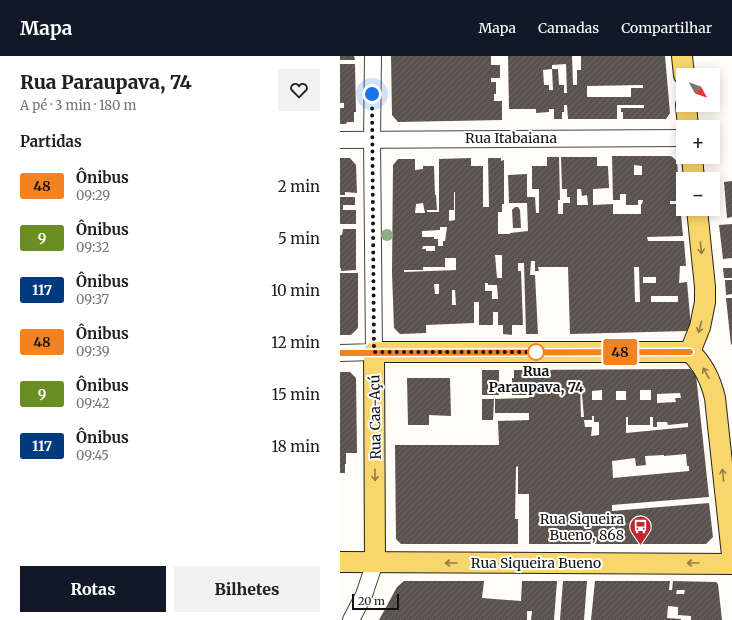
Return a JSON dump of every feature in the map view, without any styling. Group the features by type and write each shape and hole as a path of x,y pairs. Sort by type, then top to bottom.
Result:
{"main road":[{"path":"682,56 683,68"},
{"path":"690,352 700,327 705,302 705,286 698,216"},
{"path":"374,352 690,352 698,359 712,384 715,398 732,555"},
{"name":"Rua Caa-Açú","path":"374,352 375,562"},
{"name":"Rua Siqueira Bueno","path":"340,562 732,564"}],"street":[{"name":"Rua Caa-Açú","path":"373,56 372,140 374,352"},
{"name":"Rua Itabaiana","path":"340,140 676,138"},
{"path":"340,353 374,352"},
{"path":"351,620 364,595 375,562"}],"building":[{"path":"340,56 354,56 355,60 340,60"},
{"path":"391,56 491,56 491,65 500,65 500,78 491,78 491,82 496,82 496,94 494,94 494,101 502,101 502,120 398,122 392,115"},
{"path":"508,56 572,56 573,85 577,85 577,70 581,70 581,56 665,56 670,113 666,119 623,119 623,112 621,112 621,108 644,108 644,105 617,105 617,119 568,119 567,105 564,105 562,119 554,119 554,109 549,109 549,112 536,113 536,109 509,109","holes":["566,64 567,93 564,93 564,85 559,85 558,69 552,69 552,65","552,69 553,90 549,90 549,85 544,85 543,70","643,85 643,88 631,88 631,97 587,97 587,86"]},
{"path":"340,64 355,64 356,112 354,112 354,122 347,122 346,124 340,124 340,108 344,108 344,103 340,103"},
{"path":"612,156 671,156 676,160 678,172 676,172 676,201 670,201 670,204 676,204 676,216 681,216 683,236 647,237 648,241 684,241 686,266 680,266 679,283 687,282 691,327 688,331 570,334 568,267 538,267 539,271 535,271 535,261 531,261 530,275 535,275 538,334 526,334 524,263 518,263 518,271 521,271 523,325 512,325 512,335 503,334 503,325 498,325 498,312 493,312 493,325 479,325 479,302 474,302 474,323 426,325 426,333 400,334 394,328 392,273 393,165 398,159 415,159 415,170 423,169 423,166 434,166 437,210 427,210 427,212 439,212 439,159 471,158 471,166 483,166 483,207 489,207 488,158 501,158 501,161 504,160 504,204 502,204 502,212 498,212 498,234 528,231 527,203 509,203 508,175 527,174 527,197 535,197 536,213 539,213 539,189 532,189 532,166 547,166 547,157 559,157 560,200 558,200 558,214 563,214 563,203 570,203 570,197 567,197 567,189 562,189 561,157 597,157 597,166 608,166 609,188 593,189 593,205 613,204 613,214 641,214 641,204 643,200 638,200 638,205 626,205 626,194 620,194 620,200 613,200","holes":["634,165 642,166 642,175 634,175","577,189 581,189 582,196 587,195 588,205 577,205","454,192 455,192 455,220 449,221 449,210 454,210","423,203 425,213 415,213 416,204","440,227 447,227 443,246 438,246 438,239 434,239 434,237 422,237 422,231 440,230","423,246 435,246 435,251 426,251 426,249 422,249","495,255 502,255 502,278 497,278","445,258 456,258 456,270 404,272 404,270 423,270 423,267 445,267","634,267 639,267 640,302 635,302","643,277 656,277 656,283 643,283","485,283 488,283 488,285 497,285 498,299 492,299 492,291 485,291","434,284 439,284 439,294 435,294","452,290 455,290 456,305 452,305","651,296 678,296 678,302 651,302"]},
{"path":"340,158 350,158 356,165 357,193 345,192 345,195 340,195"},
{"path":"732,181 732,217 727,218 724,182"},
{"path":"340,197 355,197 355,205 343,205 343,210 356,210 356,224 340,224"},
{"path":"515,207 518,207 520,210 521,228 513,228 512,210"},
{"path":"732,224 732,258 723,259 719,225"},
{"path":"343,229 356,229 356,270 341,271 340,268 340,235 342,235"},
{"path":"723,268 732,268 732,278 724,278"},
{"path":"340,273 358,273 358,328 351,335 340,335"},
{"path":"725,280 732,280 732,294 726,295"},
{"path":"726,298 732,298 731,345"},
{"path":"690,369 696,375 709,497 612,505 612,511 709,503 713,537 706,544 529,544 529,494 518,494 518,466 516,467 515,519 518,519 518,544 401,544 396,539 395,445 499,445 498,421 529,420 529,413 495,413 495,399 529,398 529,395 512,395 512,378 514,378 514,370","holes":["580,383 581,383 584,417 581,417","602,390 602,400 592,400 592,391","640,390 651,390 651,400 640,400","616,391 626,391 626,400 616,400","680,393 681,398 675,398 676,402 657,403 657,394","592,416 594,416 594,422 599,422 599,435 591,436 592,427 585,427 584,420 592,420","626,417 628,417 628,425 650,425 650,417 653,417 653,427 657,427 657,422 667,422 668,425 688,423 688,427 626,433","686,454 689,471 613,478 612,461 635,458 636,466 646,465 645,456"]},
{"path":"482,370 499,370 499,395 482,395"},
{"path":"340,372 350,372 356,378 357,453 346,453 345,473 340,473"},
{"path":"407,378 450,378 451,416 429,415 429,425 408,425"},
{"path":"482,399 494,399 493,420 482,420"},
{"path":"404,581 484,581 482,598 521,601 522,581 557,581 554,620 531,620 532,611 527,611 527,620 379,620 397,587"},
{"path":"563,581 587,581 584,620 560,620"},
{"path":"595,581 670,581 669,590 672,590 673,581 716,582 718,584 722,620 691,620 691,616 678,615 678,607 668,606 667,618 681,620 591,620","holes":["677,590 685,590 684,594 676,594"]}],"bus line":[{"name":"48","path":"340,353 690,352"}],"place":[{"name":"Rua Paraupava, 74","path":"536,352"},
{"name":"Rua Siqueira Bueno, 868","path":"640,546"}],"route":[{"path":"372,94 374,352 538,352 536,352"}]}
